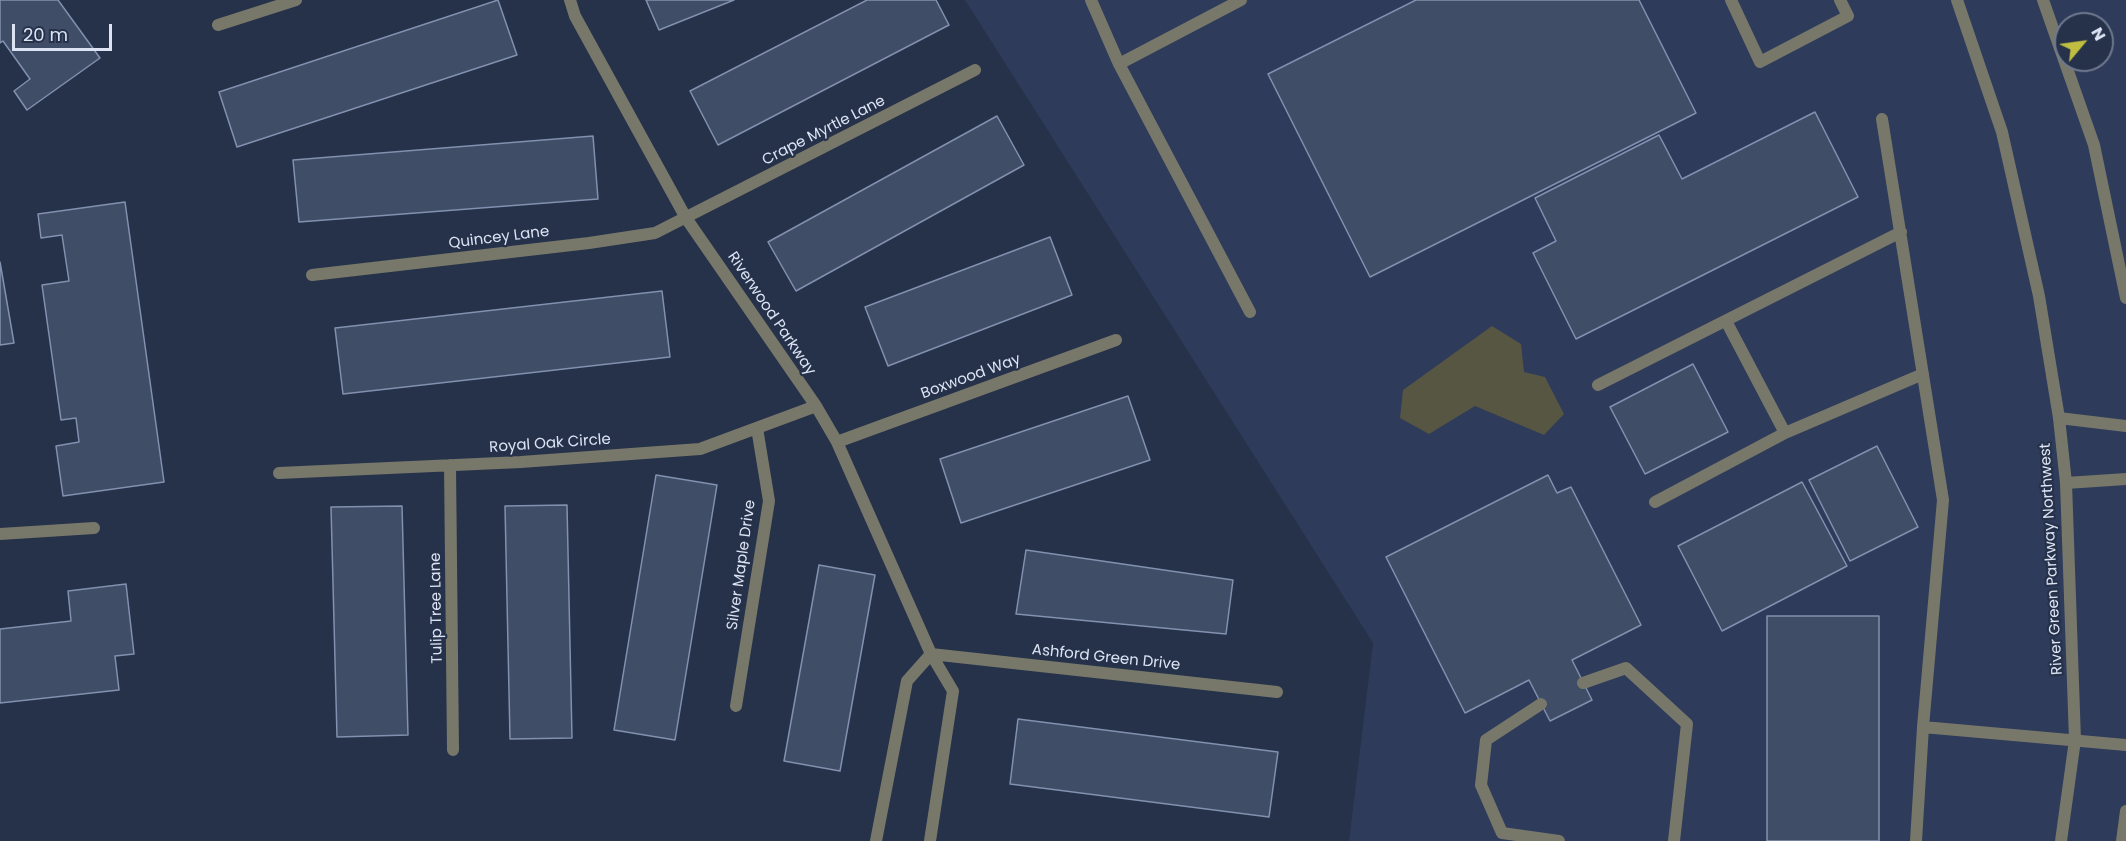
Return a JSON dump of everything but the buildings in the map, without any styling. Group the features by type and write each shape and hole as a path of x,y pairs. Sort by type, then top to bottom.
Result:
{"street":[{"path":"218,25 296,0"},
{"name":"Riverwood Parkway","path":"570,0 575,16 686,218 816,406 837,442 931,654 953,691 930,841"},
{"path":"1091,0 1119,64 1250,312"},
{"path":"1119,64 1241,0"},
{"path":"1731,0 1760,62 1848,16 1840,0"},
{"name":"River Green Parkway Northwest","path":"1957,0 2002,132 2039,296 2058,418 2066,483 2075,740 2061,841"},
{"path":"2043,0 2094,145 2126,298"},
{"name":"Crape Myrtle Lane","path":"686,218 975,70"},
{"path":"1882,118 1943,500 1923,727 1916,841"},
{"name":"Quincey Lane","path":"312,275 589,243 655,233 686,218"},
{"path":"1598,385 1901,232"},
{"path":"1726,321 1785,433"},
{"name":"Boxwood Way","path":"837,442 1116,340"},
{"path":"1655,502 1785,433 1923,374"},
{"name":"Royal Oak Circle","path":"279,473 521,462 700,449 816,406"},
{"path":"2058,418 2126,426"},
{"name":"Silver Maple Drive","path":"736,706 769,501 758,428"},
{"name":"Tulip Tree Lane","path":"450,465 453,750"},
{"path":"2066,483 2126,479"},
{"path":"0,534 94,528"},
{"path":"876,841 907,681 931,654"},
{"name":"Ashford Green Drive","path":"931,654 1277,692"},
{"path":"1583,683 1626,668 1687,724 1674,841"},
{"path":"1541,704 1486,740 1481,785 1502,833 1559,841"},
{"path":"1923,727 2126,745"},
{"path":"2122,841 2126,811"}],"shaded area":[{"path":"965,0 2126,0 2126,841 1349,841 1373,643"}],"green space":[{"path":"1492,326 1521,344 1524,372 1545,377 1564,414 1544,435 1475,406 1429,434 1400,418 1403,390"}]}
